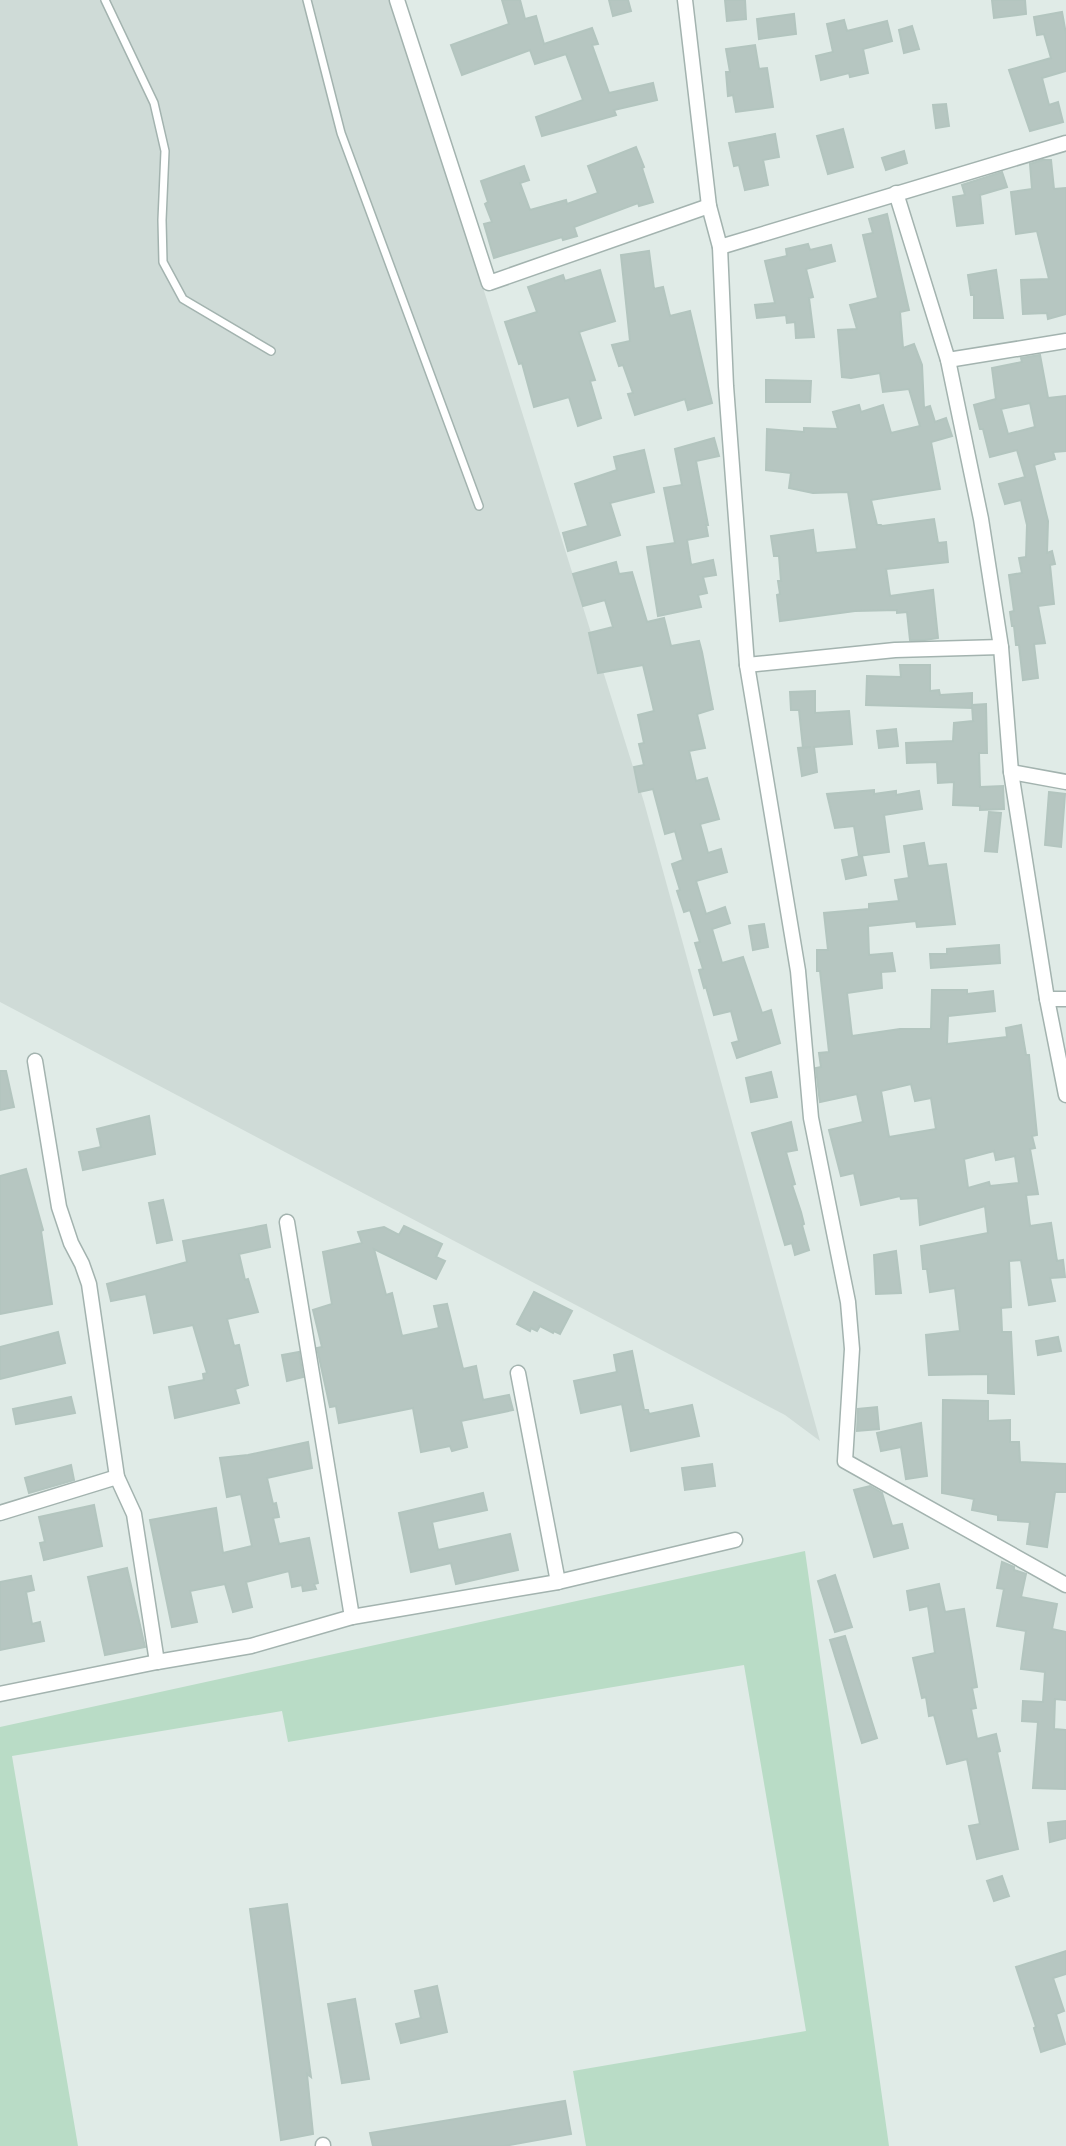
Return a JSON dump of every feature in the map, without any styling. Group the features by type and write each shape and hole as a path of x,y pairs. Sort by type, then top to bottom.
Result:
{"street":[{"path":"397,0 489,284 709,206"},
{"path":"685,0 709,206 720,247 726,386 747,665 798,971 811,1118 848,1302 852,1349 845,1461 1066,1585"},
{"path":"720,247 1066,143"},
{"path":"896,193 948,360 981,519 1001,647 1012,772 1047,999 1066,1095"},
{"path":"948,360 1066,341"},
{"path":"747,665 895,650 1001,647"},
{"path":"1012,772 1066,782"},
{"path":"1047,999 1066,999"},
{"path":"35,1061 60,1207 71,1243 89,1284 117,1478 134,1514 157,1662"},
{"path":"286,1222 352,1617"},
{"path":"518,1373 558,1581"},
{"path":"0,1513 117,1478"},
{"path":"0,1694 272,1642 352,1617 558,1581 736,1540"}],"lane":[{"path":"105,0 154,103 165,150 163,262 183,299 271,351"},
{"path":"307,0 341,133 479,506"}],"shaded area":[{"path":"0,0 393,0 644,802 820,1441 785,1415 0,1002"}],"green space":[{"path":"805,1551 889,2146 586,2146 573,2071 806,2031 744,1665 288,1742 282,1711 12,1756 78,2146 0,2146 0,1727"}],"building":[{"path":"502,0 520,0 525,19 536,16 544,44 592,28 598,44 592,45 609,93 653,83 657,100 614,110 616,115 542,136 536,117 583,100 566,54 535,64 530,50 462,75 451,45 509,24"},
{"path":"609,0 628,0 631,11 613,16"},
{"path":"725,0 745,0 746,19 727,21"},
{"path":"992,0 1025,0 1026,14 994,18"},
{"path":"1062,12 1066,34 1066,71 1042,78 1049,105 1058,102 1063,122 1030,131 1009,70 1051,58 1044,34 1037,35 1034,17"},
{"path":"794,14 796,34 759,39 757,19"},
{"path":"844,20 847,31 887,21 892,41 863,49 868,73 850,77 849,73 821,80 816,56 833,52 827,24"},
{"path":"912,26 919,49 904,53 899,30"},
{"path":"755,45 759,69 767,68 773,107 736,112 733,95 728,96 726,72 730,72 726,49"},
{"path":"946,104 949,126 936,128 933,105"},
{"path":"843,129 853,167 828,174 817,136"},
{"path":"775,134 779,157 763,160 768,185 745,190 739,165 734,166 729,143"},
{"path":"636,147 653,202 639,206 638,203 574,227 577,236 563,240 562,237 494,258 484,224 492,222 481,181 524,166 529,180 520,183 530,210 566,200 567,204 598,193 588,166"},
{"path":"904,151 907,163 886,170 882,158"},
{"path":"1051,160 1054,189 1066,188 1066,314 1048,319 1047,313 1023,314 1021,280 1049,279 1037,231 1016,234 1011,192 1032,189 1030,164"},
{"path":"1002,172 1007,187 980,195 983,223 957,226 953,197 965,195 962,185"},
{"path":"887,214 909,310 900,312 903,348 914,344 922,365 924,408 930,406 935,422 946,418 952,436 931,442 940,489 871,500 877,525 934,519 938,543 946,542 948,562 886,569 890,596 933,590 938,638 925,640 910,640 907,612 897,613 897,610 855,611 780,621 777,595 780,594 778,581 781,581 779,556 774,556 771,536 813,530 816,553 857,549 848,492 813,493 789,488 791,473 766,470 767,429 804,432 804,428 838,429 833,412 859,405 861,412 883,405 891,433 920,426 909,389 883,392 880,373 842,377 838,330 857,329 850,305 878,298 863,235 873,233 869,219"},
{"path":"808,244 810,250 831,245 835,261 806,269 813,297 809,298 814,337 796,338 795,322 787,323 786,315 757,318 755,305 775,303 765,261 787,256 786,249"},
{"path":"649,251 654,289 663,287 670,316 690,311 712,403 688,410 685,399 635,415 628,394 633,393 612,345 630,341 621,255"},
{"path":"600,270 615,321 579,332 595,380 590,381 601,418 578,426 569,397 534,407 522,363 519,364 505,322 537,312 528,287 563,275 565,281"},
{"path":"996,270 1003,318 974,318 974,295 971,295 968,275"},
{"path":"1040,355 1048,398 1066,396 1066,451 1053,452 1055,459 1034,465 1048,521 1047,553 1052,551 1055,564 1050,565 1054,604 1038,606 1045,643 1034,644 1038,678 1023,680 1019,645 1016,645 1010,612 1014,611 1009,575 1022,573 1019,558 1026,557 1027,525 1021,500 1005,504 999,484 1025,477 1017,450 990,457 974,405 996,399 992,368 1022,362 1021,358","holes":["1030,403 1035,427 1008,434 1001,409"]},
{"path":"766,380 811,381 810,402 766,402"},
{"path":"714,438 719,456 696,461 708,536 687,540 691,565 713,560 716,575 703,577 707,593 698,595 701,607 658,616 647,547 675,543 664,488 682,485 675,449"},
{"path":"644,450 654,492 610,503 620,535 568,551 563,533 588,526 575,484 617,470 614,457"},
{"path":"616,562 619,574 632,572 647,622 664,618 671,646 699,641 702,652 713,709 697,714 705,748 689,751 696,781 707,778 719,819 700,824 708,853 721,849 727,872 696,881 706,914 725,907 730,923 712,929 722,963 743,957 762,1013 771,1010 780,1043 737,1058 732,1043 739,1041 731,1011 714,1015 699,970 703,969 695,943 700,942 690,910 684,912 677,891 680,890 672,864 683,860 675,831 665,834 653,789 639,792 634,767 644,765 639,744 644,743 638,715 654,711 643,665 598,673 589,633 613,627 605,600 583,606 573,574"},
{"path":"900,665 930,665 930,691 939,690 940,695 972,693 972,708 866,705 867,676 901,677"},
{"path":"815,691 815,713 849,711 852,744 814,747 817,772 802,776 798,748 803,748 799,710 791,710 790,692"},
{"path":"986,704 987,753 979,753 980,787 1003,786 1004,809 980,810 980,806 953,805 954,782 938,783 937,762 907,763 906,743 953,741 954,723 973,721 972,705"},
{"path":"896,729 898,746 879,748 877,731"},
{"path":"874,790 874,794 896,791 896,795 919,791 922,809 884,815 889,852 859,856 854,826 835,828 827,794"},
{"path":"1049,792 1065,794 1061,847 1045,845"},
{"path":"989,812 1001,813 997,852 985,851"},
{"path":"924,843 928,866 946,864 955,924 917,927 916,921 868,926 869,955 892,953 895,971 881,972 882,988 847,993 852,1036 900,1029 931,1029 932,990 967,990 967,994 993,991 995,1011 948,1016 947,1044 1007,1037 1006,1028 1021,1025 1026,1055 1029,1055 1037,1135 1032,1136 1035,1148 1030,1149 1038,1194 1026,1195 1030,1226 1051,1223 1057,1261 1063,1260 1065,1277 1050,1278 1055,1301 1029,1305 1021,1260 1009,1261 1011,1307 1001,1308 1002,1332 1011,1332 1014,1394 988,1393 988,1374 929,1375 926,1335 960,1331 955,1288 930,1292 927,1269 923,1269 921,1246 988,1233 985,1206 920,1225 918,1198 901,1199 900,1196 861,1205 854,1173 841,1176 829,1130 863,1122 857,1094 820,1102 816,1068 821,1067 819,1053 829,1052 820,971 817,971 817,950 828,950 824,913 869,909 869,904 899,901 895,880 909,878 904,846","holes":["911,1084 915,1101 931,1098 936,1129 889,1137 881,1091","994,1151 996,1160 1015,1156 1019,1183 990,1186 989,1182 968,1188 964,1159"]},
{"path":"862,856 866,875 846,879 842,860"},
{"path":"764,924 768,947 753,950 749,926"},
{"path":"999,945 1000,963 931,968 930,954 947,954 947,949"},
{"path":"0,1071 6,1071 14,1107 0,1110"},
{"path":"771,1072 777,1097 751,1102 746,1078"},
{"path":"149,1116 155,1154 83,1170 79,1152 101,1147 97,1129"},
{"path":"791,1122 797,1150 786,1152 809,1250 795,1255 792,1243 785,1245 752,1133"},
{"path":"26,1169 43,1230 41,1231 52,1304 0,1314 0,1176"},
{"path":"163,1200 172,1240 157,1243 149,1203"},
{"path":"266,1225 270,1247 239,1254 245,1280 248,1279 258,1312 227,1319 234,1346 239,1345 248,1385 235,1389 239,1403 175,1418 169,1387 204,1380 203,1374 207,1373 193,1325 154,1333 146,1294 111,1301 107,1284 187,1262 183,1241"},
{"path":"404,1226 442,1244 436,1257 445,1261 436,1279 374,1249 386,1295 392,1293 402,1336 439,1328 434,1306 447,1304 463,1369 476,1366 483,1400 509,1395 513,1410 461,1421 467,1447 452,1451 450,1446 421,1452 413,1408 339,1423 336,1406 330,1407 317,1348 322,1347 313,1310 332,1304 323,1252 362,1243 358,1232 384,1227 399,1235"},
{"path":"896,1251 901,1293 876,1294 874,1255"},
{"path":"534,1292 572,1311 560,1334 540,1326 537,1331 531,1328 530,1331 517,1324"},
{"path":"58,1332 65,1363 0,1379 0,1347"},
{"path":"1058,1337 1061,1351 1038,1355 1036,1341"},
{"path":"632,1351 644,1410 648,1410 649,1414 692,1405 699,1436 631,1451 622,1404 581,1413 574,1381 617,1372 614,1355"},
{"path":"299,1352 303,1377 287,1381 282,1355"},
{"path":"71,1397 75,1413 16,1424 13,1409"},
{"path":"943,1400 988,1401 988,1421 1010,1420 1010,1442 1019,1442 1020,1462 1066,1464 1066,1492 1055,1492 1047,1547 1027,1544 1030,1522 998,1520 998,1515 972,1510 974,1499 942,1493"},
{"path":"877,1407 879,1429 857,1431 858,1409"},
{"path":"921,1423 927,1476 906,1479 901,1447 881,1451 877,1433"},
{"path":"308,1442 312,1468 267,1478 279,1517 273,1518 279,1544 309,1538 318,1583 314,1584 316,1589 303,1591 302,1585 292,1587 289,1571 246,1582 252,1607 233,1612 225,1584 190,1591 197,1622 172,1627 150,1520 216,1508 223,1553 252,1546 241,1494 227,1497 220,1458"},
{"path":"712,1464 715,1486 685,1490 682,1468"},
{"path":"71,1465 74,1480 29,1493 25,1478"},
{"path":"870,1486 882,1493 892,1526 902,1524 908,1548 874,1557 854,1490"},
{"path":"483,1493 487,1510 432,1522 438,1550 510,1534 518,1570 456,1584 451,1563 411,1572 399,1513"},
{"path":"94,1505 102,1546 44,1560 40,1543 45,1542 39,1517"},
{"path":"1002,1562 1026,1574 1021,1597 1057,1604 1052,1629 1066,1632 1066,1700 1055,1699 1054,1729 1066,1730 1065,1789 1033,1788 1038,1722 1022,1721 1023,1701 1043,1702 1045,1672 1021,1669 1026,1631 997,1626 1004,1589 997,1588"},
{"path":"127,1568 145,1647 105,1655 88,1577"},
{"path":"835,1575 852,1627 835,1632 818,1581"},
{"path":"31,1576 34,1590 26,1592 32,1624 40,1622 44,1641 0,1650 0,1582"},
{"path":"939,1584 945,1612 964,1609 977,1687 972,1688 976,1708 971,1709 977,1739 996,1734 1000,1751 997,1752 1018,1849 977,1859 969,1826 980,1824 967,1759 947,1764 934,1715 929,1716 926,1697 922,1698 913,1658 935,1653 928,1606 910,1610 907,1591"},
{"path":"845,1636 877,1738 862,1743 830,1640"},
{"path":"1066,1821 1066,1838 1050,1842 1048,1823"},
{"path":"1002,1876 1009,1896 994,1901 987,1881"},
{"path":"287,1904 311,2077 307,2074 313,2134 281,2140 250,1909"},
{"path":"1066,1951 1066,1974 1053,1978 1064,2011 1056,2014 1065,2044 1041,2052 1034,2028 1036,2027 1016,1967"},
{"path":"437,1986 447,2032 401,2043 396,2024 421,2018 415,1991"},
{"path":"355,1999 369,2079 342,2083 328,2004"},
{"path":"565,2101 571,2134 504,2146 373,2146 370,2133"}]}
